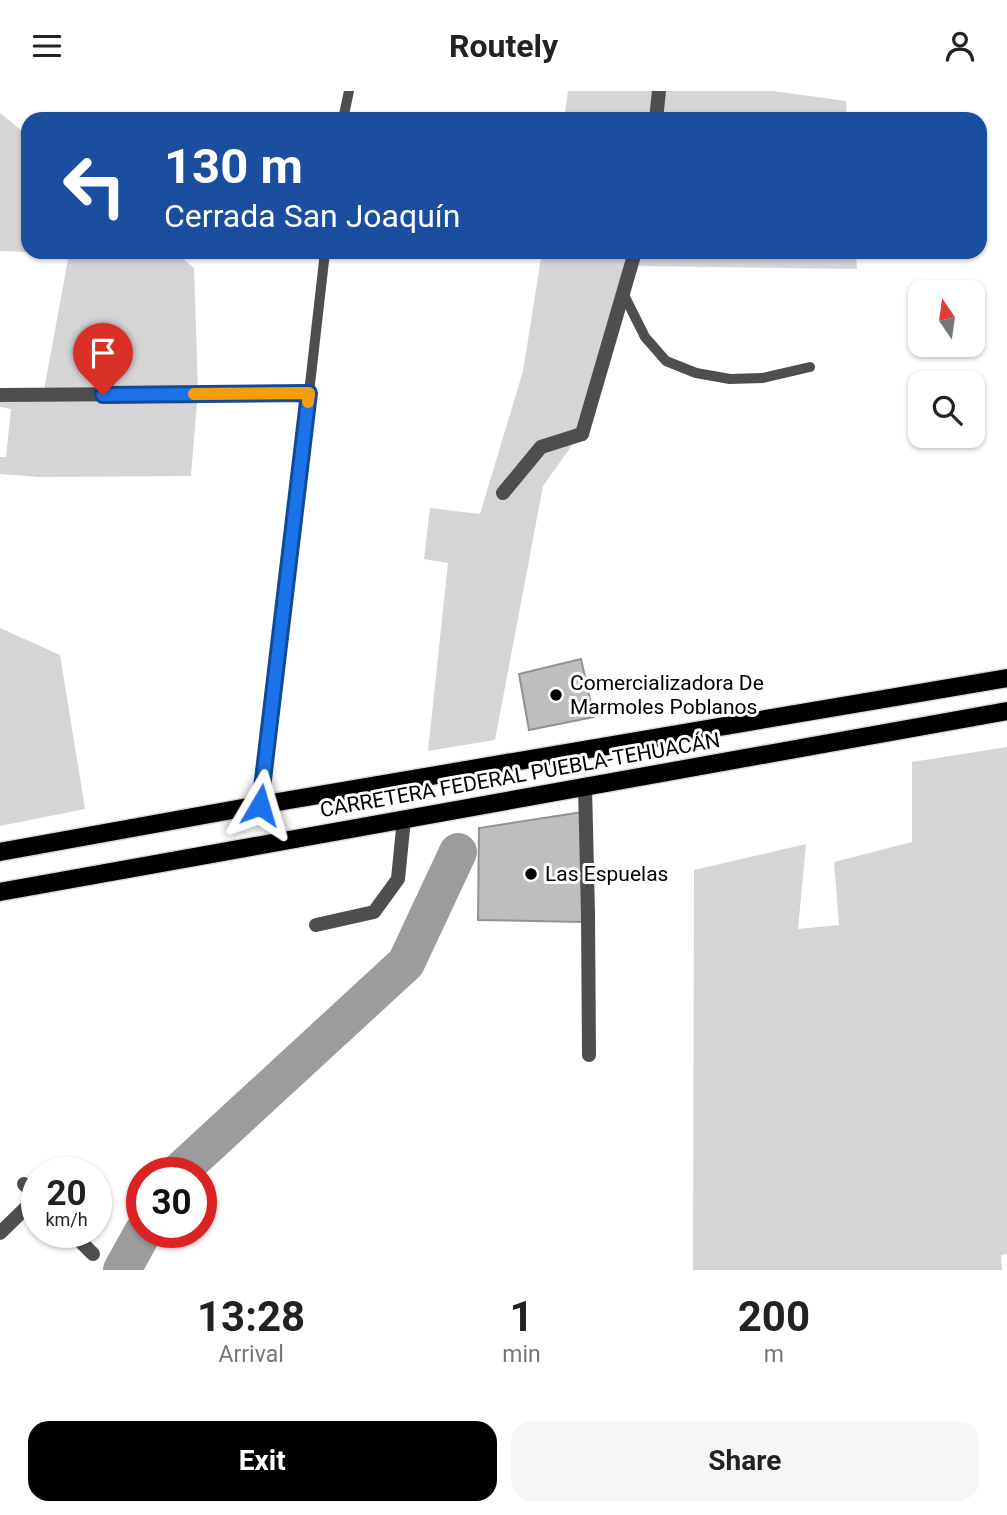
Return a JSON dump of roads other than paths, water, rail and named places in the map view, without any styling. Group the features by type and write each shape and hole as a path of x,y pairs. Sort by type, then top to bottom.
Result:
{"main road":[{"name":"CARRETERA FEDERAL PUEBLA-TEHUACÁN","path":"0,852 1007,678"},
{"name":"CARRETERA FEDERAL PUEBLA-TEHUACÁN","path":"0,892 1007,711"}],"street":[{"path":"657,112 659,91"},
{"path":"503,493 541,447 582,434 633,259"},
{"path":"0,395 309,393 260,805"},
{"path":"585,786 589,1055"},
{"path":"317,925 374,912 398,879 404,819"},
{"path":"0,1233 21,1213"},
{"path":"87,1248 93,1254"}],"lane":[{"path":"344,112 349,91"},
{"path":"309,393 324,259"},
{"path":"623,293 645,337 666,361 695,373 730,379 763,378 810,367"}],"waterway":[{"path":"195,1157 406,963 458,852"},
{"path":"122,1270 134,1248"}],"place":[{"name":"Comercializadora De Marmoles Poblanos","path":"556,695"},
{"name":"Las Espuelas","path":"531,874"}]}
